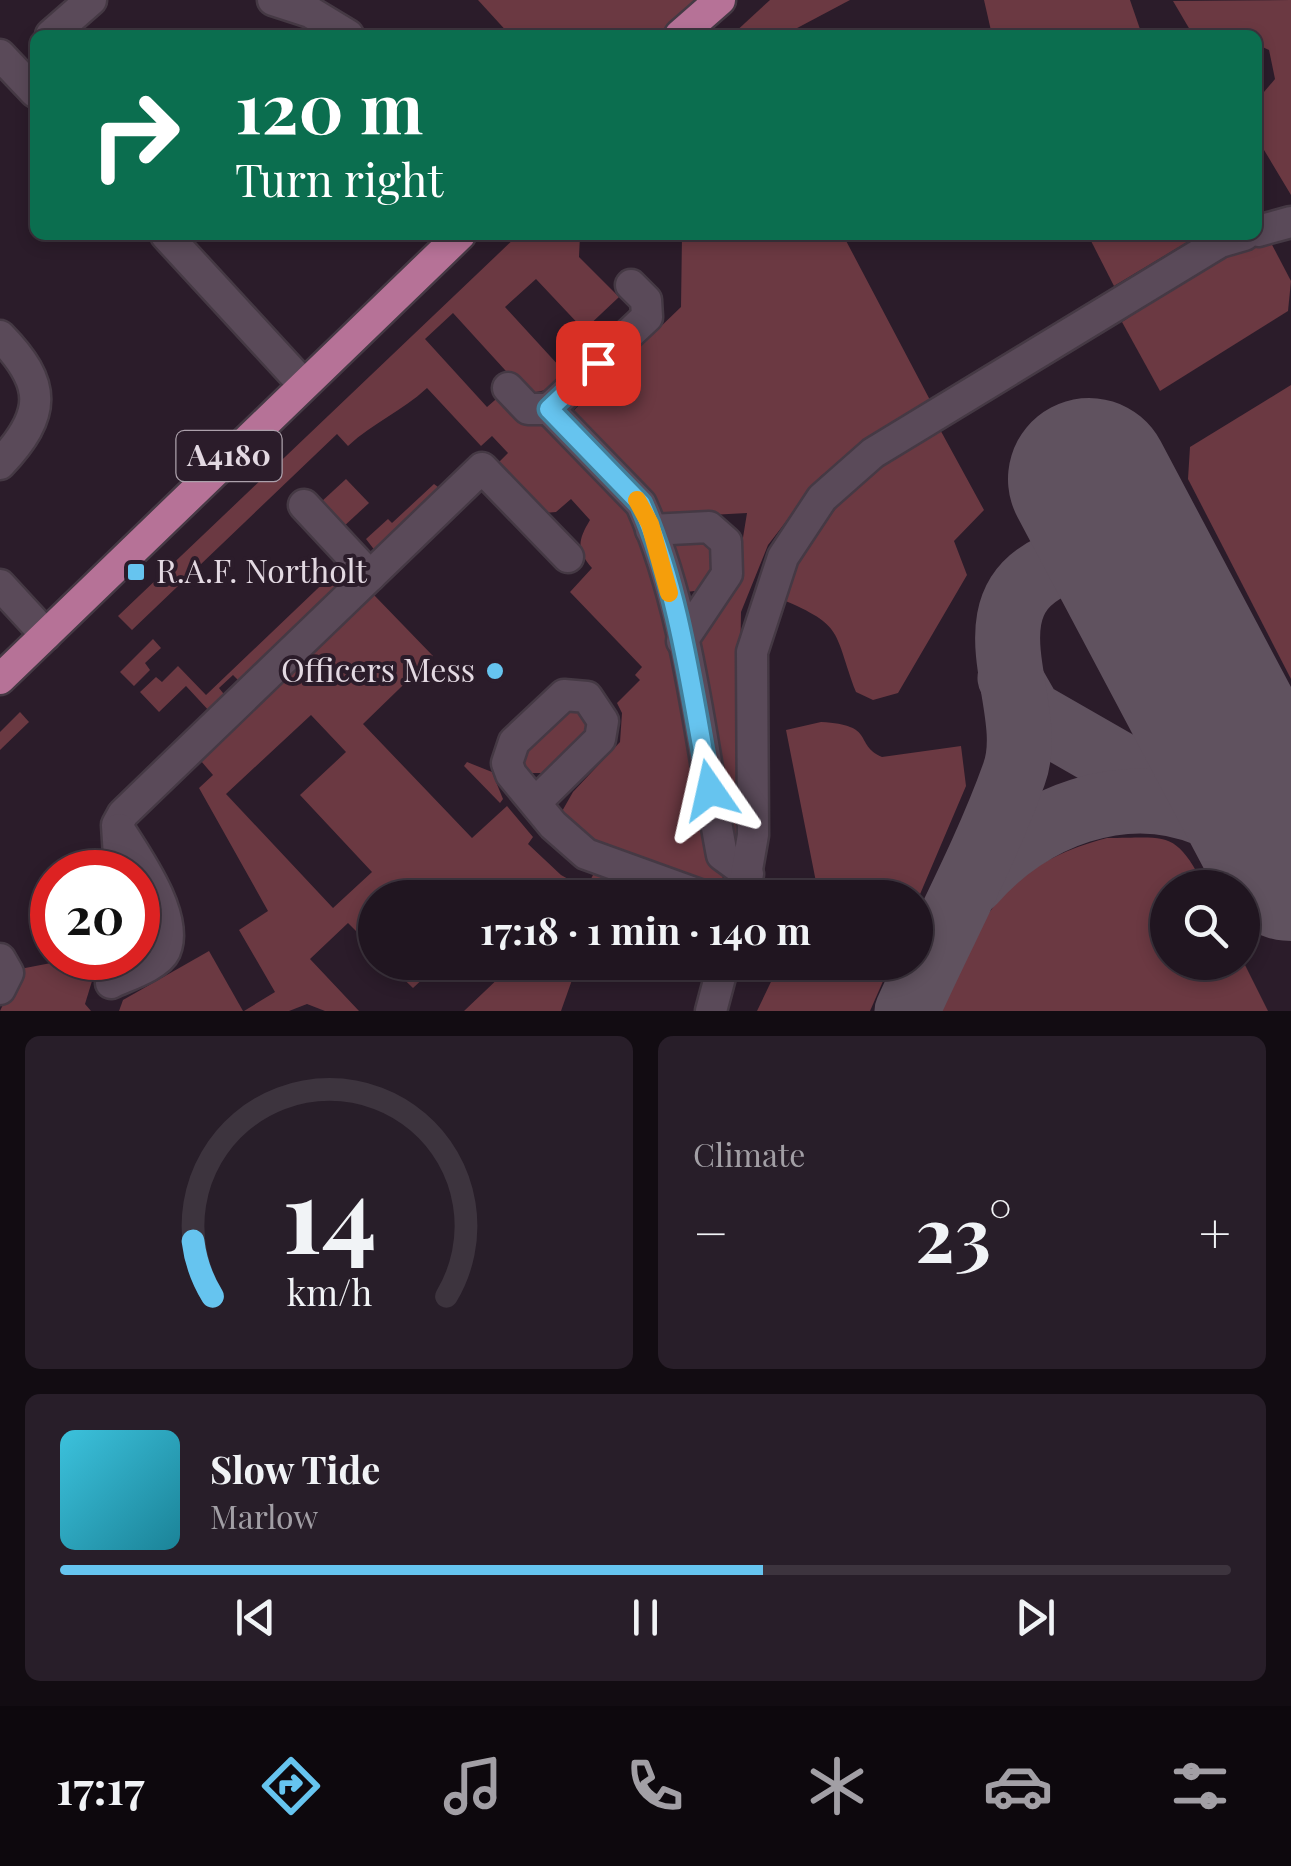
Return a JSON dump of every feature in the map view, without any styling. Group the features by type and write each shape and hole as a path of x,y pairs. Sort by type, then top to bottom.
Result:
{"main road":[{"path":"686,30 720,0"},
{"name":"A4180","path":"0,679 455,240"}],"street":[{"path":"56,30 92,0"},
{"path":"273,0 310,12 340,30"},
{"path":"16,57 30,83"},
{"path":"1262,230 1291,222"},
{"path":"171,240 302,384"},
{"path":"746,880 753,835 752,652 783,557 822,498 873,453 1227,240"},
{"path":"508,388 528,409 549,409 647,317 646,300 631,285"},
{"path":"0,336 31,371 35,400 21,442 0,464"},
{"path":"549,409 641,504 682,641 722,855 741,880"},
{"path":"119,850 117,825 133,802 482,468 568,557"},
{"path":"304,505 370,576"},
{"path":"651,530 709,527 726,542 730,556 720,588 682,641"},
{"path":"0,584 46,635"},
{"path":"535,803 586,854 658,880"},
{"path":"109,984 158,959 166,943 157,890 117,825"},
{"path":"0,959 8,973 0,989"},
{"path":"711,1011 719,980"}],"shaded area":[{"path":"478,0 719,0 686,30 505,30"},
{"path":"770,0 850,0 793,30 737,30"},
{"path":"984,0 1130,0 1140,30 991,30"},
{"path":"1291,0 1291,195 1262,147 1262,94 1275,79 1269,50 1262,47 1262,30 1190,30 1173,1"},
{"path":"1269,239 1291,281 1288,311 1160,391 1122,322 1222,255"},
{"path":"513,240 580,240 579,257 619,297 584,330 536,279 505,307 560,367 578,350 587,359 555,388 527,394 453,313 425,339 487,407 502,394 547,423 635,513 677,660 712,860 723,877 686,880 606,852 561,813 573,792 620,742 622,713 617,703 640,680 635,675 642,667 570,592 592,568 580,545 590,520 571,499 556,512 544,513 496,465 508,453 492,436 481,446 427,388 348,446 337,434 132,630 118,616"},
{"path":"682,240 846,240 930,400 821,476 768,545 741,612 737,842 729,843 699,657 703,635 739,562 747,513 656,518 570,414 681,307"},
{"path":"1091,240 1191,240 1114,286"},
{"path":"1291,385 1291,679 1188,479 1190,447"},
{"path":"937,424 984,510 954,541 967,575 898,693 873,700 856,692 839,643 827,624 781,599 795,568 827,519 865,480"},
{"path":"346,479 369,503 342,528 320,503"},
{"path":"445,481 448,486 376,552 366,539 388,519 392,523 434,484 438,487"},
{"path":"696,538 711,545 719,561 703,590 686,592 671,547"},
{"path":"337,570 348,582 242,684 233,675 219,688 227,698 211,713 186,686 159,712 140,692 156,677 162,682 178,666 206,695"},
{"path":"374,595 433,656 363,724 472,838 507,806 533,837 528,844 570,880 363,880 372,872 300,795 346,752 311,715 226,794 333,908 358,885 358,933 348,923 310,959 359,1011 325,1011 307,1004 289,1011 244,1011 275,992 239,930 268,911 199,788 213,775 201,761"},
{"path":"153,639 161,648 145,663 150,670 134,686 120,672"},
{"path":"580,707 588,723 586,730 542,773 526,773 520,767 521,751 565,708"},
{"path":"20,712 29,722 0,750 0,732"},
{"path":"821,722 850,727 882,757 961,746 966,786 926,880 816,880 786,730"},
{"path":"467,762 492,772 503,799 500,803 464,766"},
{"path":"1107,838 1157,838 1177,846 1196,870 1150,870 1150,980 1252,980 1268,1011 939,1011 982,923 999,900 1042,864"},
{"path":"594,873 616,880 590,880"},
{"path":"209,951 243,1011 119,1011 123,1000"},
{"path":"30,967 30,980 92,980 85,1004 91,1011 0,1011 20,969"},
{"path":"405,980 422,980 413,988"},
{"path":"497,980 572,980 561,1011 464,1011"},
{"path":"772,980 884,980 870,1011 757,1011"}],"taxiway":[{"path":"907,1011 977,864 1014,774 1019,748 1009,661 1012,607 1027,584 1066,561 1101,562 1144,585"},
{"path":"1010,678 1030,713 1187,803"},
{"path":"973,882 1022,839 1050,823 1112,803 1144,801 1208,815 1291,871"}],"runway":[{"path":"1089,479 1291,860"}],"slow traffic":[{"path":"637,500 650,524 669,593"}],"place":[{"name":"R.A.F. Northolt","path":"136,572"},
{"name":"Officers Mess","path":"495,671"}],"route":[{"path":"598,363 549,409 641,504 650,524 682,641 710,790"}]}
